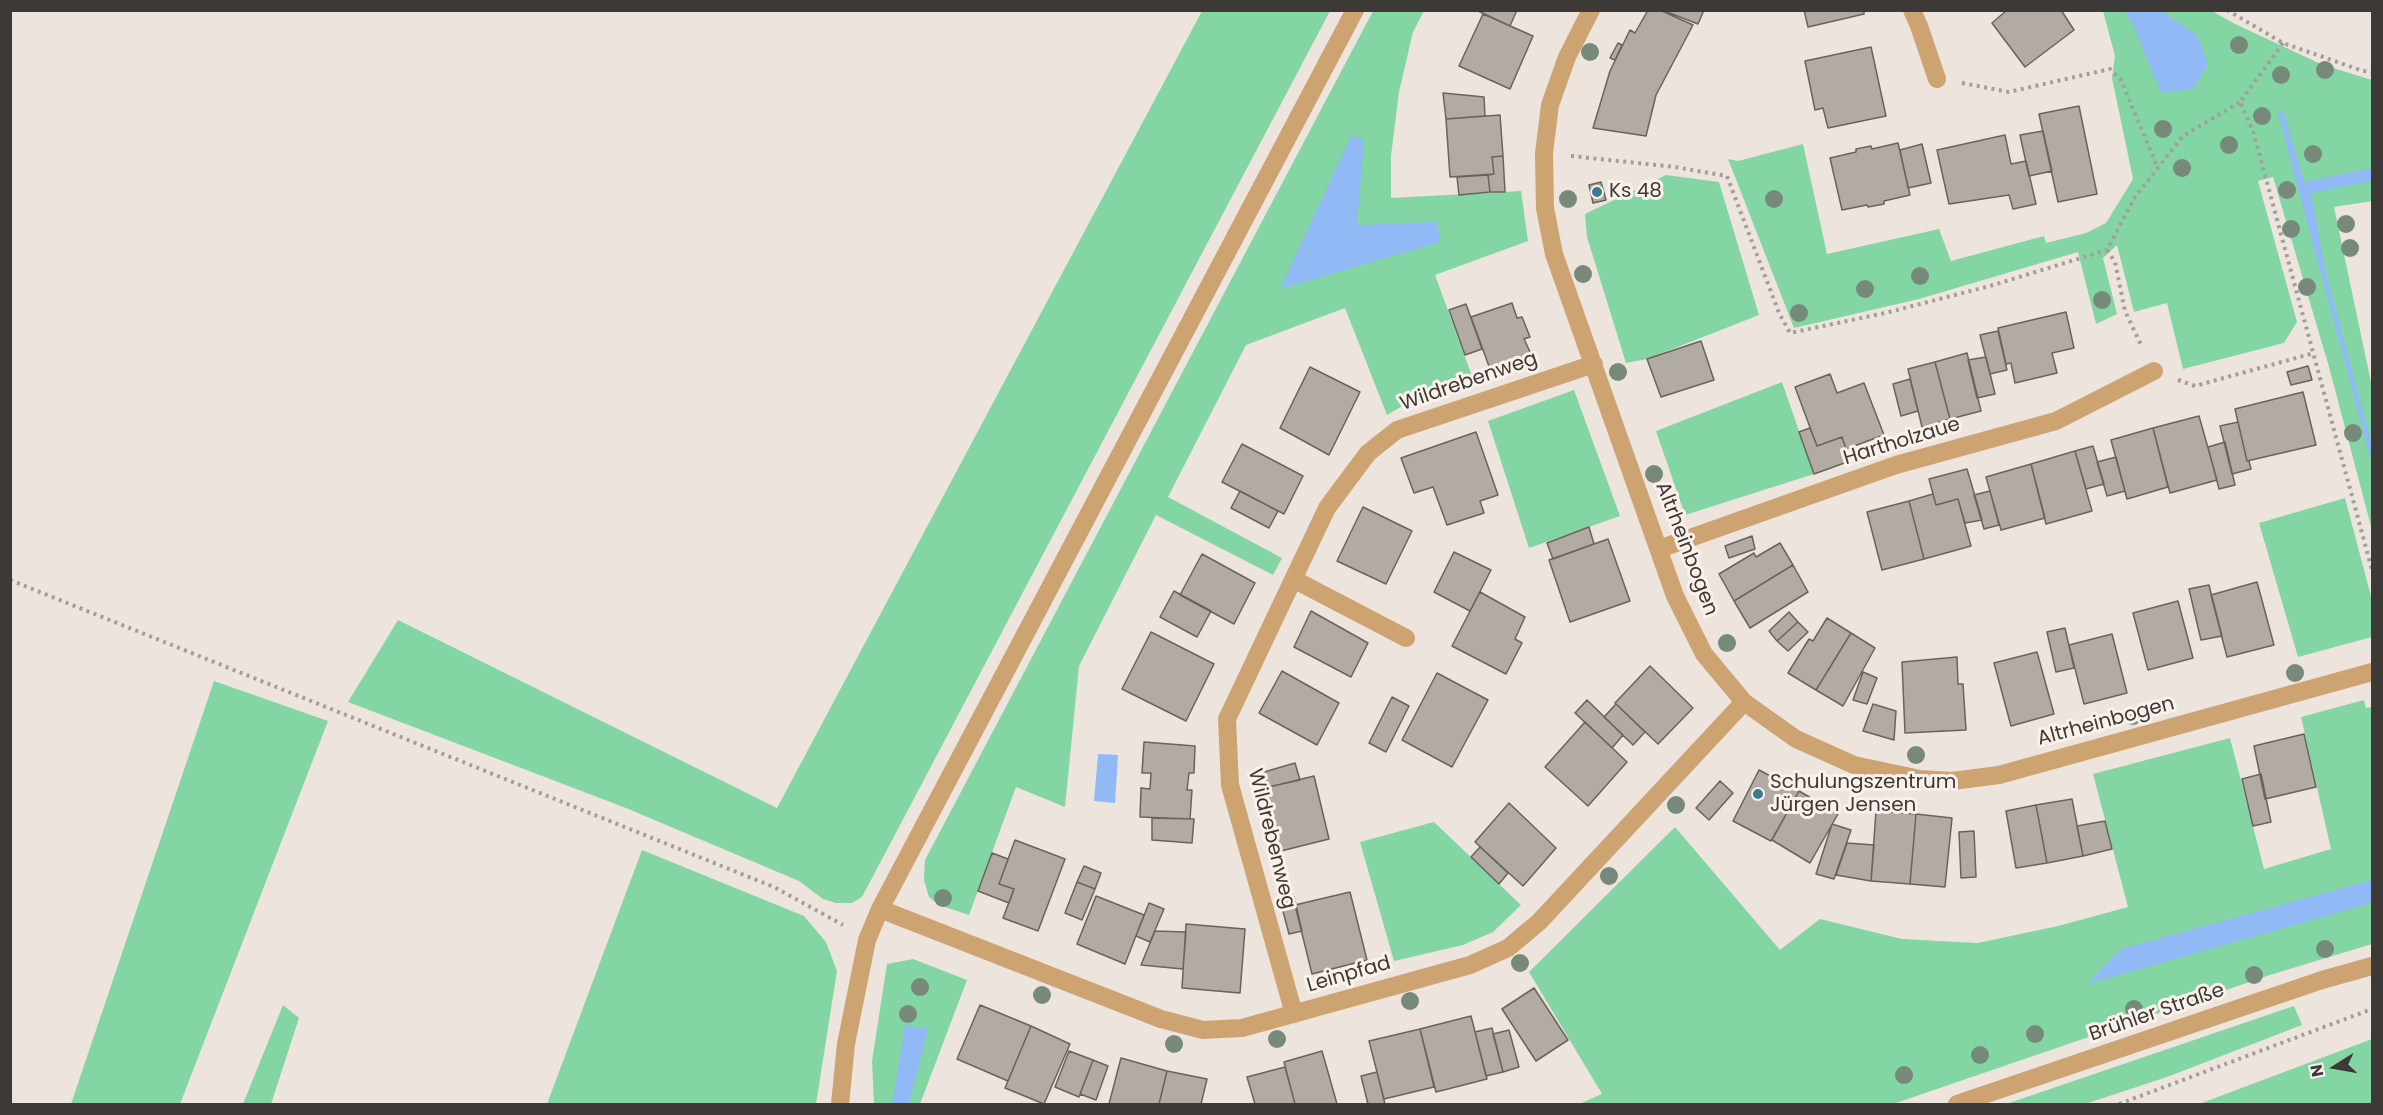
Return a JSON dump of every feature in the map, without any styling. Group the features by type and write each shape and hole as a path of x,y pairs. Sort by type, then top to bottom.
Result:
{"street":[{"path":"840,1104 846,1044 867,940 880,909 1355,10"},
{"name":"Altrheinbogen","path":"1591,10 1567,57 1550,105 1544,153 1545,208 1554,254 1675,596 1704,654 1744,702 1796,739 1854,765 1920,778 1952,781 1999,775 2373,672"},
{"path":"1912,10 1937,79"},
{"name":"Wildrebenweg","path":"1294,1014 1230,785 1227,719 1295,580 1327,508 1368,453 1397,430 1594,364"},
{"name":"Hartholzaue","path":"1659,549 1896,465 2056,421 2154,371"},
{"path":"1295,580 1406,638"},
{"name":"Leinpfad","path":"880,909 1161,1019 1203,1030 1242,1028 1470,965 1508,948 1539,922 1744,702"},
{"name":"Brühler Straße","path":"1957,1104 2322,980 2373,966"}],"path":[{"path":"2228,10 2283,43 2363,71 2373,72"},
{"path":"1544,153 1675,167 1727,176 1779,313 1790,333 1885,313 1990,286 2107,250 2135,197 2157,166 2183,136 2240,102 2283,43"},
{"path":"1937,79 2009,92 2110,69 2121,80 2157,166"},
{"path":"2240,102 2253,131 2373,570"},
{"path":"2107,250 2115,262 2125,311 2154,371 2195,386 2313,353"},
{"path":"10,580 774,887 815,908 867,940"},
{"path":"2119,1104 2373,1009"}],"green space":[{"path":"1202,11 1330,11 862,897 852,903 836,903 823,899 799,881 626,808 348,702 398,620 777,808"},
{"path":"1373,11 1424,11 1413,32 1399,92 1391,156 1391,198 1521,191 1528,241 1435,275 1473,379 1423,394 1387,415 1345,308 1246,345 1168,497 1282,558 1273,575 1156,515 1079,666 1065,807 1016,787 969,915 939,905 929,897 924,880 925,860"},
{"path":"2103,11 2212,11 2323,65 2372,80 2372,201 2334,207 2372,387 2372,530 2329,367 2273,177 2258,181 2297,322 2284,343 2183,369 2167,303 2134,312 2117,245 2103,258 2117,314 2096,324 2078,252 1919,299 1794,328 1728,159 1738,161 1803,144 1827,254 1939,229 1951,261 2044,236 2046,243 2086,233 2106,223 2133,179 2112,78 2115,56"},
{"path":"1666,175 1719,182 1759,315 1647,359 1626,363 1587,237 1585,214"},
{"path":"1782,382 1814,474 1685,515 1656,431"},
{"path":"1574,390 1620,516 1529,548 1488,421"},
{"path":"2345,498 2372,600 2372,637 2298,657 2259,523"},
{"path":"214,681 328,721 180,1104 71,1104"},
{"path":"2364,700 2366,708 2372,707 2372,944 2270,975 1893,1104 1579,1104 1602,1094 1529,972 1675,827 1780,950 1820,919 1902,939 1978,943 2058,926 2128,907 2093,774 2230,738 2264,869 2331,849 2301,717"},
{"path":"1434,822 1521,905 1493,932 1463,945 1394,961 1360,842"},
{"path":"642,850 804,916 826,942 837,971 816,1104 547,1104"},
{"path":"913,959 967,980 920,1104 874,1104 872,1061 887,964"},
{"path":"283,1005 299,1018 271,1104 243,1104"},
{"path":"2294,1006 2302,1025 2167,1077 2085,1104 2006,1104"},
{"path":"2372,1039 2372,1104 2199,1104"}],"water":[{"path":"2124,11 2161,11 2196,34 2208,64 2193,89 2161,93 2132,23"},
{"path":"2283,110 2304,182 2372,168 2372,181 2311,193 2325,269 2372,445 2372,464 2278,114"},
{"path":"1351,136 1364,140 1357,225 1437,222 1440,242 1280,289"},
{"path":"1098,754 1118,755 1115,803 1094,801"},
{"path":"2372,880 2372,903 2087,984 2121,949"},
{"path":"905,1025 928,1029 909,1104 892,1104"}],"building":[{"path":"1476,10 1517,10 1510,26"},
{"path":"1648,10 1662,11 1693,25 1656,95 1646,136 1593,128 1610,71 1630,30 1635,33"},
{"path":"1662,10 1704,10 1698,24"},
{"path":"1804,10 1864,10 1864,14 1808,27"},
{"path":"2007,10 2061,10 2074,30 2025,67 1992,23"},
{"path":"1483,14 1533,36 1510,89 1459,66"},
{"path":"1618,43 1622,45 1615,60 1610,58"},
{"path":"1871,47 1886,116 1828,128 1823,108 1815,110 1805,61"},
{"path":"1443,93 1484,97 1485,116 1446,119"},
{"path":"2079,106 2097,194 2058,202 2039,114"},
{"path":"1500,115 1503,156 1492,157 1494,174 1450,177 1446,119"},
{"path":"2043,131 2052,171 2029,176 2020,135"},
{"path":"2005,135 2011,164 2026,161 2036,204 2013,209 2009,195 1949,204 1937,150"},
{"path":"1898,143 1910,195 1884,201 1884,204 1842,210 1830,158 1856,152 1856,149 1871,146 1872,149"},
{"path":"1922,144 1931,183 1908,188 1900,150"},
{"path":"1503,156 1505,192 1490,192 1488,175 1494,174 1492,157"},
{"path":"1488,175 1490,192 1459,195 1457,177"},
{"name":"Ks 48","path":"1601,182 1606,200 1593,203 1589,185"},
{"path":"1512,303 1517,318 1522,317 1530,337 1524,339 1531,354 1490,369 1471,317"},
{"path":"1466,304 1482,349 1465,355 1449,310"},
{"path":"2066,312 2074,348 2052,353 2057,373 2015,383 2011,363 2006,364 1998,328"},
{"path":"1998,331 2007,370 1990,374 1980,335"},
{"path":"1701,341 1714,380 1661,397 1647,359"},
{"path":"1967,353 1981,411 1950,419 1935,362"},
{"path":"1986,357 1995,394 1977,398 1968,360"},
{"path":"1935,362 1950,419 1922,427 1908,369"},
{"path":"2308,366 2312,380 2291,385 2287,372"},
{"path":"1310,367 1360,392 1329,455 1280,428"},
{"path":"1830,374 1837,393 1864,383 1884,435 1846,449 1842,437 1817,446 1795,387"},
{"path":"1910,379 1918,411 1901,416 1893,384"},
{"path":"2303,392 2316,445 2247,461 2235,409"},
{"path":"2199,416 2217,480 2170,493 2153,428"},
{"path":"2238,422 2251,469 2232,474 2220,426"},
{"path":"1810,428 1817,446 1842,437 1850,461 1814,474 1799,432"},
{"path":"2153,428 2168,487 2127,499 2111,440"},
{"path":"1476,432 1498,495 1480,501 1484,513 1447,525 1433,487 1414,493 1401,458"},
{"path":"2225,442 2235,485 2219,489 2208,447"},
{"path":"1242,444 1303,476 1284,514 1222,482"},
{"path":"2093,446 2104,484 2086,489 2075,451"},
{"path":"2075,451 2092,511 2046,524 2031,464"},
{"path":"2116,457 2125,491 2107,496 2097,462"},
{"path":"2031,464 2045,518 2001,530 1986,477"},
{"path":"1967,469 1982,520 1965,523 1958,499 1936,505 1929,479"},
{"path":"1240,491 1278,511 1269,528 1231,508"},
{"path":"1990,491 1999,525 1984,529 1974,495"},
{"path":"1933,494 1936,505 1958,499 1971,546 1924,559 1909,501"},
{"path":"1909,501 1924,559 1882,570 1867,512"},
{"path":"1363,507 1412,531 1386,584 1337,561"},
{"path":"1589,527 1594,544 1553,559 1547,543"},
{"path":"1752,536 1755,549 1729,558 1725,546"},
{"path":"1608,539 1630,601 1570,622 1549,560"},
{"path":"1780,543 1793,565 1734,601 1719,574 1754,553 1756,557"},
{"path":"1454,552 1491,570 1470,611 1434,592"},
{"path":"1202,554 1255,583 1234,624 1180,595"},
{"path":"1793,565 1808,592 1750,628 1734,601"},
{"path":"2257,582 2274,645 2227,657 2211,595"},
{"path":"2209,585 2222,636 2201,640 2189,589"},
{"path":"1174,591 1211,611 1197,637 1160,617"},
{"path":"1480,592 1525,617 1515,639 1522,643 1506,674 1452,646"},
{"path":"2178,601 2193,658 2148,670 2133,613"},
{"path":"1311,611 1368,643 1351,677 1294,647"},
{"path":"1789,612 1798,622 1777,641 1769,631"},
{"path":"1827,618 1851,633 1816,690 1788,673 1809,639 1813,641"},
{"path":"1798,622 1808,632 1788,651 1777,641"},
{"path":"2065,628 2074,668 2056,672 2047,632"},
{"path":"1151,632 1214,664 1186,721 1122,689"},
{"path":"1851,633 1875,648 1843,706 1816,690"},
{"path":"2112,634 2127,693 2084,704 2069,645"},
{"path":"2037,652 2054,714 2011,726 1994,663"},
{"path":"1957,657 1958,684 1963,684 1966,730 1905,733 1902,662"},
{"path":"1650,666 1693,708 1658,744 1615,703"},
{"path":"1282,671 1339,703 1317,745 1259,713"},
{"path":"1863,672 1877,678 1867,704 1853,700"},
{"path":"1437,673 1488,700 1452,767 1402,740"},
{"path":"1392,697 1409,706 1386,752 1369,743"},
{"path":"1587,700 1623,735 1612,748 1575,713"},
{"path":"1616,704 1645,732 1633,745 1604,717"},
{"path":"1873,704 1896,711 1894,740 1863,731"},
{"path":"1585,722 1627,762 1588,806 1545,767"},
{"path":"2304,734 2316,787 2265,799 2254,746"},
{"path":"1144,742 1195,746 1194,773 1189,773 1187,790 1192,790 1190,819 1140,817 1141,788 1150,789 1151,773 1142,773"},
{"path":"1295,763 1300,780 1268,787 1264,772"},
{"path":"1759,770 1799,791 1771,841 1733,821"},
{"path":"2261,774 2271,822 2253,826 2242,779"},
{"path":"1314,776 1329,839 1277,852 1261,789"},
{"path":"1720,781 1733,793 1709,820 1696,808"},
{"path":"1799,791 1838,814 1810,863 1772,840"},
{"path":"2072,799 2083,856 2047,863 2036,805"},
{"path":"1509,803 1556,848 1523,886 1475,842"},
{"path":"2036,805 2047,863 2016,868 2006,811"},
{"path":"1876,811 1916,814 1910,884 1871,881"},
{"path":"1916,814 1952,818 1945,887 1910,884"},
{"path":"1152,818 1194,819 1192,843 1152,840"},
{"path":"2105,821 2112,849 2083,856 2077,826"},
{"path":"1832,824 1851,830 1834,879 1816,874"},
{"path":"1974,831 1976,877 1961,878 1959,832"},
{"path":"1015,840 1065,859 1038,931 1003,918 1014,889 999,884"},
{"path":"1847,843 1874,845 1871,881 1836,875"},
{"path":"1480,847 1508,873 1499,884 1471,857"},
{"path":"992,853 1008,859 999,884 1014,889 1009,903 978,891"},
{"path":"1084,866 1101,873 1095,889 1077,882"},
{"path":"1077,882 1095,889 1082,920 1065,913"},
{"path":"1350,892 1367,960 1312,974 1295,905"},
{"path":"1096,896 1144,915 1125,964 1077,944"},
{"path":"1294,897 1302,931 1289,934 1280,900"},
{"path":"1149,903 1164,909 1150,942 1136,936"},
{"path":"1186,924 1245,929 1240,993 1182,988"},
{"path":"1155,931 1186,932 1183,969 1141,965"},
{"path":"1534,988 1568,1040 1536,1061 1502,1009"},
{"path":"980,1005 1031,1026 1008,1081 957,1059"},
{"path":"1471,1016 1487,1079 1436,1092 1420,1029"},
{"path":"1031,1026 1070,1044 1044,1104 1005,1088"},
{"path":"1492,1028 1503,1072 1486,1076 1475,1032"},
{"path":"1420,1029 1434,1087 1384,1099 1369,1041"},
{"path":"1509,1030 1519,1067 1503,1072 1493,1034"},
{"path":"1069,1051 1093,1060 1079,1097 1055,1087"},
{"path":"1322,1051 1337,1104 1295,1104 1284,1062"},
{"path":"1121,1058 1167,1071 1159,1104 1109,1104"},
{"path":"1093,1060 1108,1066 1096,1100 1080,1094"},
{"path":"1285,1067 1295,1104 1255,1104 1247,1077"},
{"path":"1167,1071 1207,1079 1201,1104 1159,1104"},
{"path":"1377,1072 1385,1104 1368,1104 1361,1076"}],"place":[{"name":"Ks 48","path":"1597,192"},
{"name":"Schulungszentrum Jürgen Jensen","path":"1758,794"}]}
